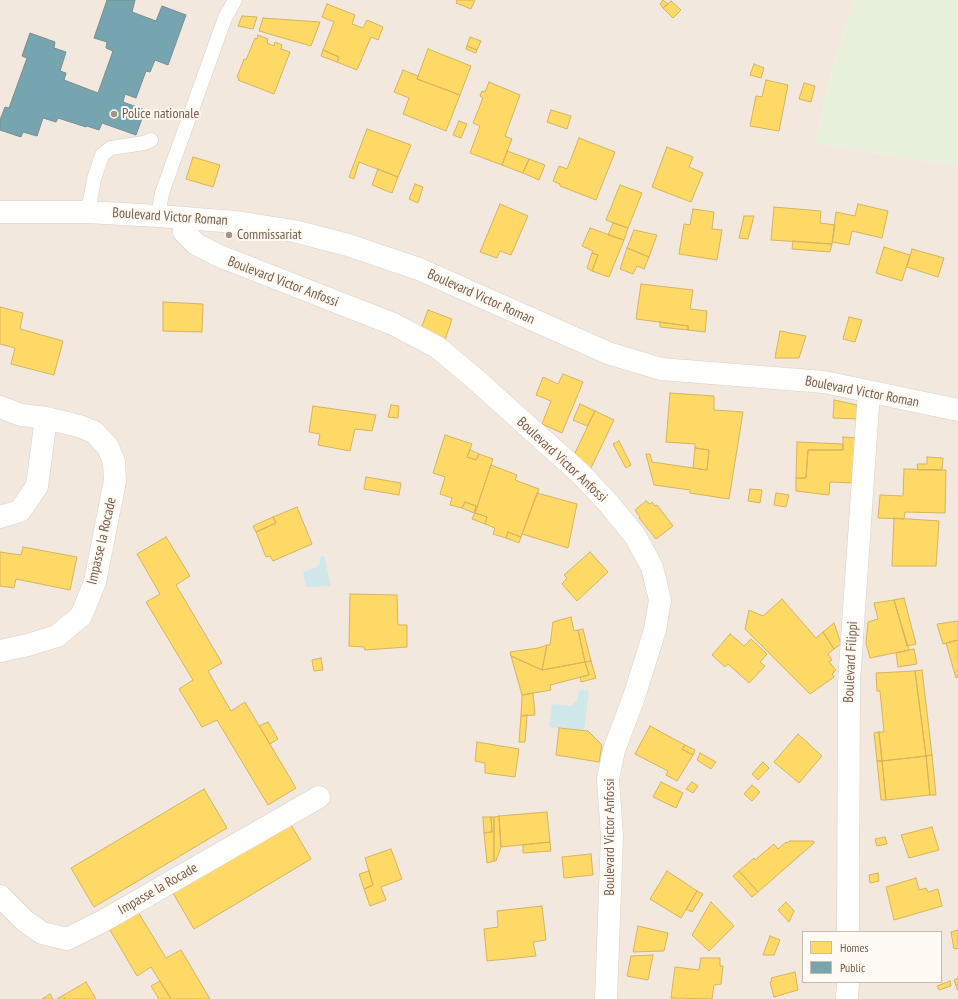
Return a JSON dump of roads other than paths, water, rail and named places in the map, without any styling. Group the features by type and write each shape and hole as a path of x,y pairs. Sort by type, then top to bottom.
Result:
{"street":[{"name":"Boulevard Victor Roman","path":"0,212 88,212 158,216 236,222 294,231 348,246 419,269 608,354 661,369 824,382 958,410"},
{"name":"Boulevard Victor Anfossi","path":"186,218 184,232 196,244 216,256 393,324 437,347 473,377 582,476 609,504 635,536 652,567 660,600 654,630 634,697 614,750 608,779 612,835 606,999"},
{"name":"Boulevard Filippi","path":"848,931 849,682 869,392"},
{"name":"Impasse la Rocade","path":"0,407 21,415 46,418 79,426 94,432 108,448 114,462 115,481 95,582 81,616 57,636 28,645 0,651"},
{"path":"0,517 20,510 37,486 46,418"},
{"name":"Impasse la Rocade","path":"0,896 25,921 42,933 67,939 103,921 319,797"},
{"path":"847,999 848,983"}],"lane":[{"path":"158,216 162,193 225,18 235,0"},
{"path":"88,212 94,179 102,155 111,148 144,144 152,140"}],"water":[{"path":"324,556 331,586 306,587 303,572 317,567 320,563 320,557"},
{"path":"579,690 589,691 584,731 549,727 552,704 570,706 577,701"}],"place":[{"name":"Police nationale","path":"114,114"},
{"name":"Commissariat","path":"229,235"}]}
